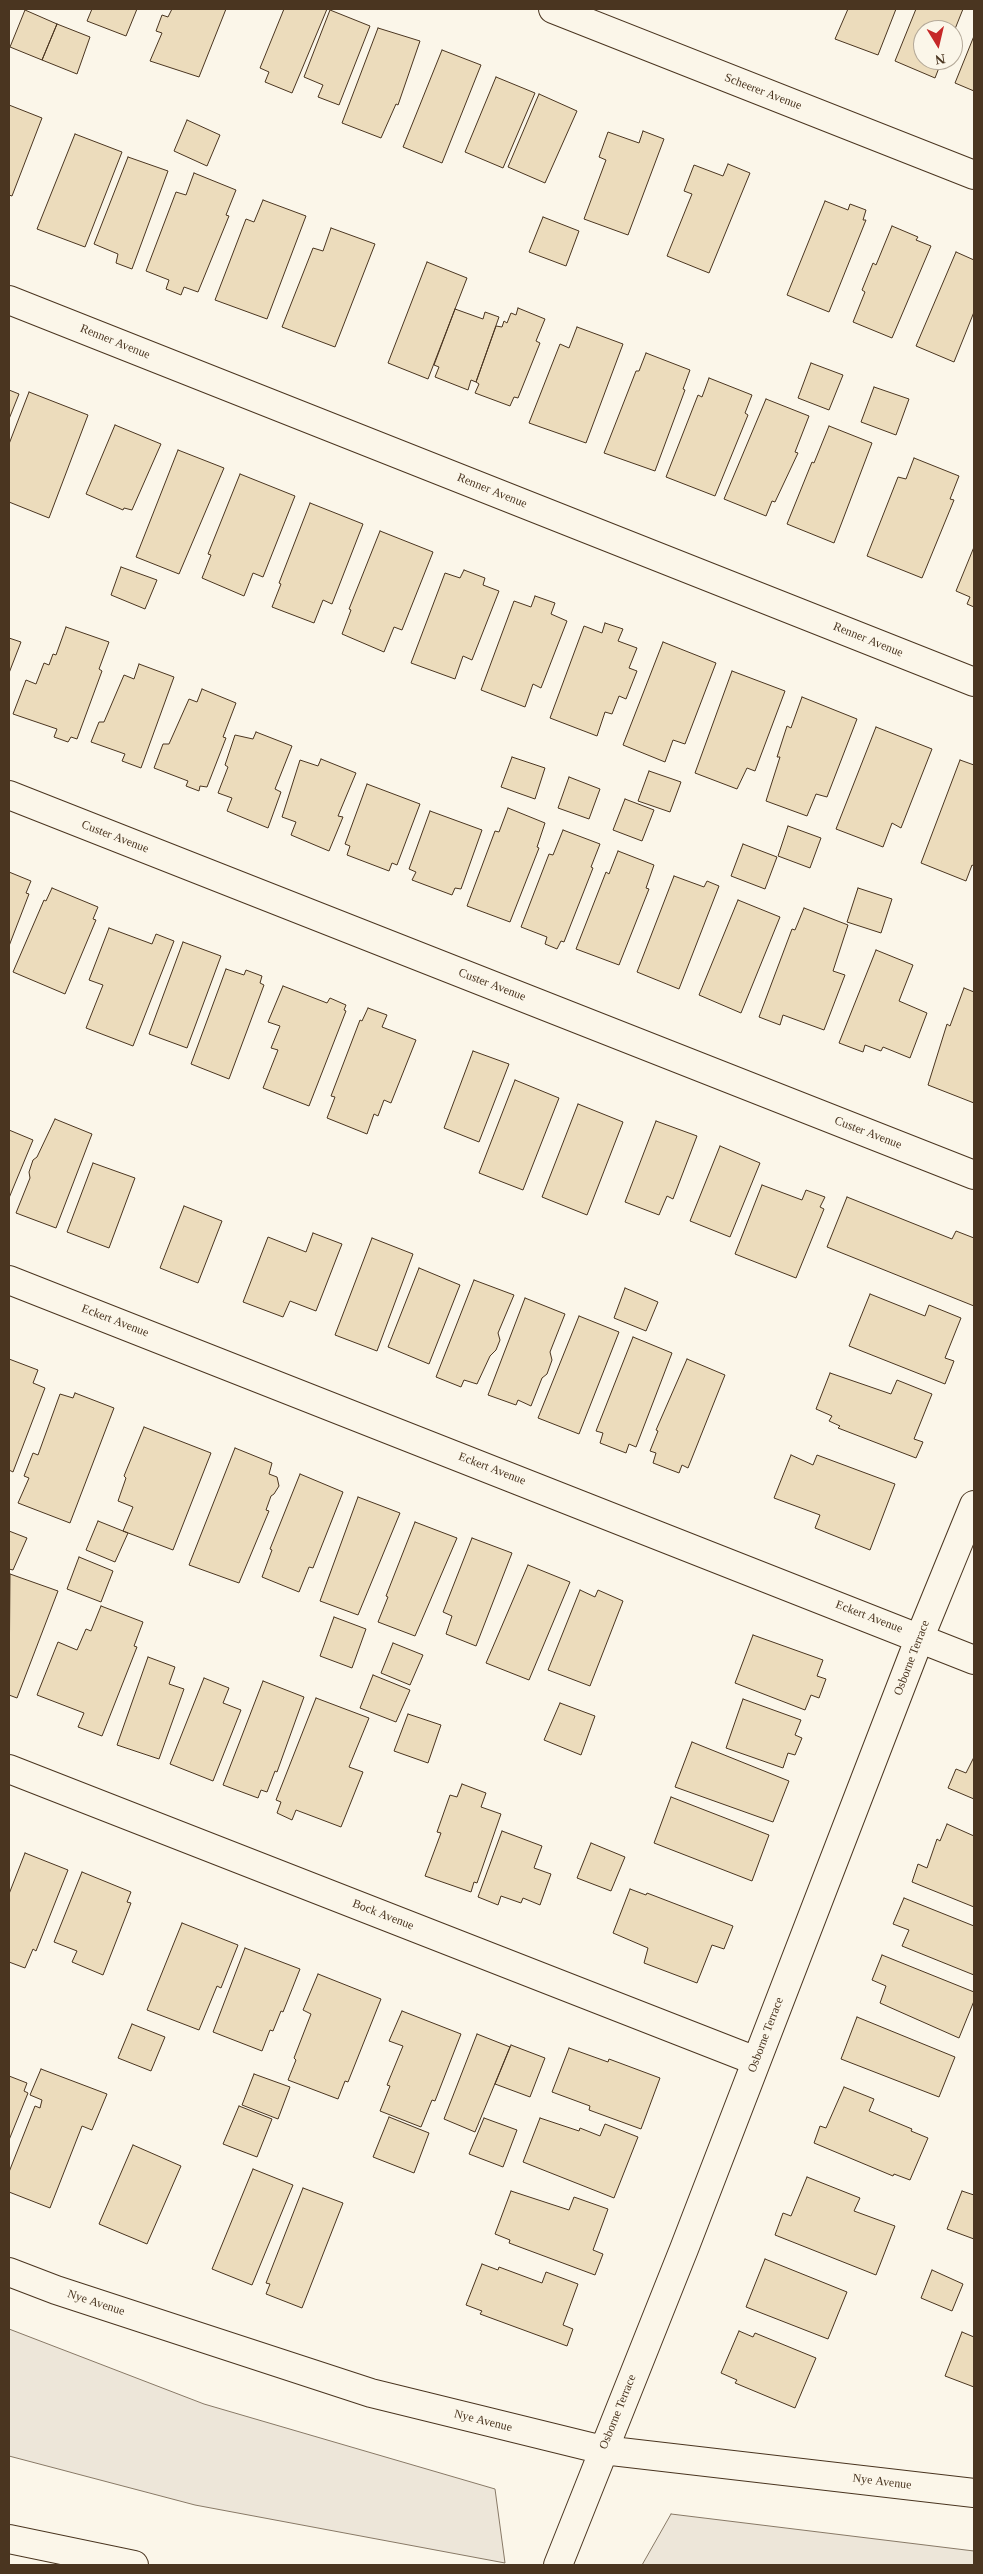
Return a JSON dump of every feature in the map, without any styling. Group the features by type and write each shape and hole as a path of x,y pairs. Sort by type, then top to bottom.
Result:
{"main road":[{"name":"Scheerer Avenue","path":"553,9 974,175"},
{"name":"Renner Avenue","path":"9,300 974,682"},
{"name":"Custer Avenue","path":"9,795 974,1175"},
{"name":"Eckert Avenue","path":"9,1280 974,1660"},
{"name":"Osborne Terrace","path":"558,2565 920,1638 974,1505"},
{"name":"Bock Avenue","path":"9,1769 756,2061"},
{"name":"Nye Avenue","path":"9,2272 56,2290 371,2394 603,2450 974,2493"},
{"path":"9,2539 134,2565"}],"shaded area":[{"path":"9,2329 204,2404 495,2489 505,2563 195,2505 9,2456"},
{"path":"671,2514 974,2551 974,2565 642,2565"}],"building":[{"path":"92,9 137,9 126,36 87,21"},
{"path":"172,9 226,9 199,77 150,61 162,33 156,31 162,15 168,17"},
{"path":"284,9 327,9 292,93 265,82 269,72 260,68"},
{"path":"848,9 896,9 878,55 835,39"},
{"path":"916,9 963,9 959,20 913,20 913,69 895,61"},
{"path":"25,10 57,24 42,60 10,47"},
{"path":"330,10 370,26 339,105 318,97 323,85 304,77"},
{"path":"57,24 90,37 77,74 42,60"},
{"path":"378,28 420,41 398,105 396,104 381,138 342,123"},
{"path":"974,36 974,91 955,83 960,70 963,70 963,63"},
{"path":"442,50 481,65 442,163 403,147"},
{"path":"916,70 938,70 935,78"},
{"path":"496,77 535,93 503,168 465,152"},
{"path":"539,94 577,111 545,183 508,167"},
{"path":"9,105 42,118 12,196 9,195"},
{"path":"187,120 220,135 207,166 174,151"},
{"path":"643,131 664,139 628,235 584,219 606,160 599,157 608,132 639,143"},
{"path":"75,134 122,152 85,247 37,229"},
{"path":"128,157 168,171 132,269 116,263 118,254 94,244"},
{"path":"728,164 750,173 709,273 667,256 692,194 684,191 694,165 723,176"},
{"path":"194,173 236,190 226,215 229,216 198,292 184,287 181,295 166,289 169,280 146,271 176,192 186,195"},
{"path":"263,200 306,216 267,319 215,300 246,219 254,222"},
{"path":"825,201 848,210 850,204 866,210 863,220 866,220 829,312 787,295"},
{"path":"543,217 579,231 566,266 529,252"},
{"path":"892,226 918,237 916,240 931,246 892,338 853,322 865,292 862,290 873,263 876,265"},
{"path":"331,228 375,244 335,347 282,327 313,248 323,251"},
{"path":"956,252 974,260 974,312 954,362 916,346"},
{"path":"427,262 467,278 428,379 388,363"},
{"path":"518,308 545,319 536,341 540,343 518,398 514,397 510,406 475,393 479,384 476,382 496,326 502,327 504,321 507,323 511,313 516,315"},
{"path":"455,309 483,319 485,312 499,317 476,382 471,380 468,390 435,377 439,367 434,365"},
{"path":"577,327 623,344 586,443 529,423 560,344 569,348"},
{"path":"646,353 690,370 683,389 685,390 655,471 604,453 636,371 639,371"},
{"path":"811,363 843,375 829,410 798,398"},
{"path":"709,378 752,395 745,413 748,415 715,496 666,477 698,395 702,397"},
{"path":"874,387 909,399 896,435 861,422"},
{"path":"9,390 19,394 9,419"},
{"path":"29,392 88,415 49,518 9,502 9,444"},
{"path":"766,399 809,416 795,452 798,453 775,502 772,501 766,516 724,499"},
{"path":"115,425 161,444 132,510 124,508 123,510 86,494"},
{"path":"829,426 872,443 834,543 787,524"},
{"path":"178,450 224,468 179,574 136,557"},
{"path":"914,458 959,476 950,499 954,500 922,578 867,556 898,477 906,479"},
{"path":"240,474 295,496 263,577 253,573 244,596 202,578 211,555 208,554"},
{"path":"310,503 363,524 332,604 323,600 314,623 272,607 281,584 279,583"},
{"path":"380,531 433,552 402,630 394,627 384,652 342,634 351,610 349,609"},
{"path":"974,547 974,607 967,604 970,597 956,591"},
{"path":"121,567 157,580 145,609 111,595"},
{"path":"464,570 485,578 483,585 499,591 472,660 463,656 455,679 411,663 445,573 460,578"},
{"path":"535,596 555,603 551,614 567,621 541,688 533,684 525,707 481,690 514,601 531,607"},
{"path":"605,623 623,629 618,641 637,648 629,668 637,671 626,699 619,696 612,714 605,712 597,736 550,718 584,626 602,633"},
{"path":"66,627 109,642 99,669 102,671 77,739 71,737 68,742 54,737 57,729 13,714 26,680 36,684 44,663 49,665 53,654 56,655"},
{"path":"9,638 21,642 9,673"},
{"path":"663,642 716,663 685,744 673,740 665,762 623,745"},
{"path":"139,664 174,677 141,768 122,761 125,754 91,742 99,722 104,722 124,675 134,679"},
{"path":"732,671 785,691 755,771 747,768 737,789 695,773"},
{"path":"202,689 236,703 223,737 226,738 207,787 200,786 199,791 186,786 188,781 154,768 163,744 169,744 189,699 197,702"},
{"path":"802,697 857,719 827,797 816,794 807,816 766,801 780,757 777,757 787,726 791,728"},
{"path":"876,727 932,749 901,828 892,823 883,847 836,829"},
{"path":"256,732 292,746 275,789 281,792 268,828 227,811 232,798 218,793 228,767 225,765 235,735 253,739"},
{"path":"512,757 545,768 535,799 501,787"},
{"path":"321,759 356,773 338,816 343,817 329,851 291,835 296,822 282,817 300,760 318,766"},
{"path":"960,760 974,765 974,866 972,865 966,881 921,863"},
{"path":"649,771 681,782 670,812 638,801"},
{"path":"569,777 600,789 589,819 558,808"},
{"path":"367,784 420,804 397,865 392,863 389,871 347,855 350,846 345,844"},
{"path":"625,799 654,810 642,841 613,830"},
{"path":"508,808 545,823 537,847 539,848 510,922 467,906 495,831 499,832"},
{"path":"430,811 482,830 461,889 455,888 452,895 412,880 416,872 409,869"},
{"path":"788,826 821,838 810,868 778,856"},
{"path":"563,830 600,844 591,867 593,868 564,942 561,941 557,949 545,944 547,937 521,927 549,854 553,855"},
{"path":"743,844 777,857 765,889 731,876"},
{"path":"618,851 654,865 646,888 649,889 619,965 576,949 606,872 609,874"},
{"path":"9,872 31,881 26,893 29,894 9,946"},
{"path":"674,876 704,887 707,881 719,886 679,989 637,972"},
{"path":"52,888 98,907 93,919 96,920 65,994 13,972 44,900 46,901"},
{"path":"858,888 892,899 881,933 847,922"},
{"path":"738,900 780,917 741,1013 699,995"},
{"path":"804,908 848,925 833,971 845,975 824,1030 783,1015 780,1025 759,1017 792,929 795,930"},
{"path":"109,928 152,944 156,934 174,941 133,1046 86,1028 103,985 89,980"},
{"path":"183,942 221,956 187,1048 149,1034"},
{"path":"876,950 913,965 899,1001 927,1013 910,1058 883,1047 881,1051 865,1045 863,1052 839,1043"},
{"path":"226,969 244,975 246,970 262,976 260,983 264,985 229,1079 191,1064"},
{"path":"283,986 327,1003 330,998 346,1005 344,1010 346,1011 309,1106 263,1088 278,1050 271,1048 280,1026 268,1022"},
{"path":"964,988 974,992 974,1103 928,1085 947,1024 950,1026"},
{"path":"368,1008 387,1015 382,1027 416,1040 391,1103 384,1100 378,1116 374,1114 367,1134 327,1118 335,1097 331,1096 360,1020 362,1021"},
{"path":"473,1051 509,1064 479,1142 444,1128"},
{"path":"515,1080 559,1098 523,1190 479,1173"},
{"path":"578,1104 623,1122 587,1215 542,1197"},
{"path":"55,1119 92,1134 56,1228 16,1213 30,1178 29,1172 33,1160 37,1157"},
{"path":"656,1121 697,1136 673,1199 667,1196 659,1215 625,1202"},
{"path":"9,1130 33,1140 9,1198"},
{"path":"720,1146 760,1163 730,1237 690,1221"},
{"path":"93,1163 135,1178 109,1248 67,1232"},
{"path":"762,1185 802,1200 806,1190 825,1197 820,1207 824,1209 796,1278 735,1254"},
{"path":"847,1197 952,1239 956,1231 974,1238 974,1306 827,1247"},
{"path":"184,1206 222,1221 198,1283 160,1268"},
{"path":"313,1233 342,1244 316,1311 290,1301 283,1317 243,1302 268,1237 306,1252"},
{"path":"372,1238 413,1254 377,1351 335,1335"},
{"path":"419,1268 460,1285 429,1364 388,1347"},
{"path":"474,1280 514,1295 498,1333 500,1340 496,1350 490,1356 477,1384 464,1380 461,1387 436,1377"},
{"path":"625,1288 658,1302 646,1331 614,1318"},
{"path":"870,1294 925,1316 929,1305 961,1318 945,1358 954,1361 945,1384 849,1346"},
{"path":"525,1298 565,1314 550,1352 552,1360 547,1374 542,1378 531,1406 518,1400 516,1405 488,1395"},
{"path":"579,1316 619,1332 579,1434 538,1418"},
{"path":"633,1337 672,1353 636,1447 629,1444 626,1453 600,1443 603,1433 596,1431"},
{"path":"9,1359 38,1370 33,1383 45,1388 13,1472 9,1470"},
{"path":"687,1359 725,1375 688,1468 682,1465 679,1473 653,1463 656,1453 650,1451 658,1431 656,1430"},
{"path":"830,1373 891,1394 897,1380 932,1394 914,1439 923,1442 916,1458 838,1428 840,1426 829,1421 832,1416 816,1409"},
{"path":"75,1393 114,1408 70,1523 18,1503 29,1478 24,1476 33,1453 38,1455 60,1394 73,1398"},
{"path":"144,1427 211,1453 173,1550 123,1531 133,1507 118,1501 126,1478 124,1476"},
{"path":"235,1448 272,1463 269,1474 277,1477 279,1486 271,1496 266,1510 269,1511 239,1583 189,1565"},
{"path":"791,1455 813,1465 817,1455 895,1484 870,1550 815,1528 820,1515 774,1498"},
{"path":"300,1474 343,1492 313,1568 309,1567 299,1592 262,1577 272,1550 270,1549"},
{"path":"358,1497 400,1513 358,1615 320,1601"},
{"path":"98,1521 128,1533 115,1562 86,1550"},
{"path":"415,1522 457,1538 415,1636 378,1622 388,1597 386,1596"},
{"path":"9,1531 27,1538 13,1570 9,1569"},
{"path":"472,1538 512,1553 476,1646 446,1634 452,1616 443,1612"},
{"path":"79,1557 113,1571 101,1602 67,1589"},
{"path":"528,1565 570,1582 529,1680 486,1663"},
{"path":"10,1574 58,1591 17,1698 9,1695"},
{"path":"580,1590 595,1597 598,1590 623,1601 590,1686 548,1670"},
{"path":"101,1606 143,1622 134,1646 137,1647 102,1736 78,1727 84,1713 37,1695 58,1642 77,1650 86,1629 91,1631"},
{"path":"334,1617 366,1629 352,1668 320,1656"},
{"path":"753,1635 823,1660 817,1676 826,1679 819,1698 811,1695 805,1710 735,1683"},
{"path":"393,1643 423,1655 410,1685 381,1673"},
{"path":"148,1657 175,1667 169,1684 184,1689 159,1759 117,1745"},
{"path":"373,1675 410,1690 396,1722 360,1708"},
{"path":"204,1678 229,1688 223,1703 241,1710 213,1781 170,1764"},
{"path":"263,1681 304,1697 277,1772 275,1771 267,1792 261,1790 258,1798 223,1785"},
{"path":"316,1698 369,1718 349,1767 363,1772 341,1827 296,1810 292,1820 277,1813 281,1802 276,1800"},
{"path":"743,1699 801,1720 795,1735 802,1738 795,1755 788,1753 783,1768 726,1748"},
{"path":"560,1703 595,1716 581,1755 544,1740"},
{"path":"408,1714 441,1725 428,1763 394,1751"},
{"path":"692,1742 789,1781 773,1822 675,1787"},
{"path":"974,1757 974,1799 948,1788 956,1769 966,1773"},
{"path":"462,1784 486,1793 481,1807 501,1814 477,1883 474,1882 471,1892 425,1876 441,1833 437,1832 450,1795 457,1797"},
{"path":"671,1797 769,1835 752,1881 654,1843"},
{"path":"947,1824 974,1836 974,1907 912,1882 918,1864 927,1868 937,1839 940,1841"},
{"path":"502,1831 542,1846 534,1868 551,1874 540,1905 523,1898 521,1903 501,1896 498,1905 478,1897"},
{"path":"591,1843 625,1857 611,1891 577,1878"},
{"path":"25,1853 68,1870 36,1951 33,1949 25,1968 9,1962 9,1894"},
{"path":"82,1872 131,1892 127,1902 131,1903 103,1975 72,1962 77,1951 54,1942"},
{"path":"630,1889 646,1895 647,1893 733,1926 724,1949 712,1945 697,1983 644,1963 648,1948 613,1933"},
{"path":"904,1898 974,1926 974,1975 902,1946 909,1930 893,1924"},
{"path":"182,1923 238,1945 221,1988 217,1986 199,2030 147,2010"},
{"path":"245,1948 300,1969 283,2012 281,2011 273,2031 270,2030 262,2051 213,2032"},
{"path":"882,1955 974,1992 974,2001 959,2038 880,2003 886,1986 872,1980"},
{"path":"318,1974 381,1999 348,2082 345,2081 338,2099 288,2080 296,2060 294,2058 311,2014 303,2010"},
{"path":"402,2011 461,2034 435,2101 432,2100 421,2127 380,2111 390,2086 387,2085 403,2046 389,2041"},
{"path":"857,2017 955,2057 939,2097 841,2059"},
{"path":"132,2024 165,2037 151,2071 118,2058"},
{"path":"477,2034 510,2047 475,2132 444,2119"},
{"path":"511,2045 545,2058 530,2097 495,2084"},
{"path":"569,2048 608,2062 609,2059 660,2078 641,2129 589,2110 590,2106 552,2092"},
{"path":"41,2069 107,2094 92,2130 82,2126 50,2208 9,2192 9,2172 35,2106 40,2108 42,2100 30,2095"},
{"path":"254,2074 290,2087 278,2119 242,2105"},
{"path":"9,2076 27,2083 24,2091 28,2093 9,2140"},
{"path":"844,2087 874,2099 869,2111 912,2129 911,2131 928,2138 910,2180 894,2174 893,2176 814,2143 820,2126 826,2128"},
{"path":"239,2106 272,2119 257,2157 223,2144"},
{"path":"389,2117 429,2133 414,2173 373,2157"},
{"path":"484,2118 517,2130 503,2167 469,2154"},
{"path":"540,2118 579,2131 580,2128 600,2136 605,2124 638,2137 614,2198 523,2162"},
{"path":"133,2145 181,2166 147,2244 99,2224"},
{"path":"253,2169 293,2185 252,2285 212,2269"},
{"path":"807,2177 860,2198 854,2211 895,2226 876,2275 775,2235 783,2213 791,2216"},
{"path":"303,2188 343,2203 302,2308 266,2294 270,2284 266,2283"},
{"path":"511,2191 569,2210 574,2197 608,2209 593,2250 603,2254 595,2275 509,2243 510,2240 495,2234"},
{"path":"962,2191 974,2195 974,2239 947,2229"},
{"path":"765,2259 847,2292 828,2339 746,2307"},
{"path":"482,2264 498,2270 499,2267 542,2283 546,2272 578,2284 563,2325 573,2329 567,2346 480,2314 482,2311 466,2305"},
{"path":"932,2270 963,2284 952,2311 921,2298"},
{"path":"739,2331 753,2337 755,2333 816,2358 795,2408 735,2383 737,2380 721,2373"},
{"path":"962,2332 974,2337 974,2387 945,2376"}]}
